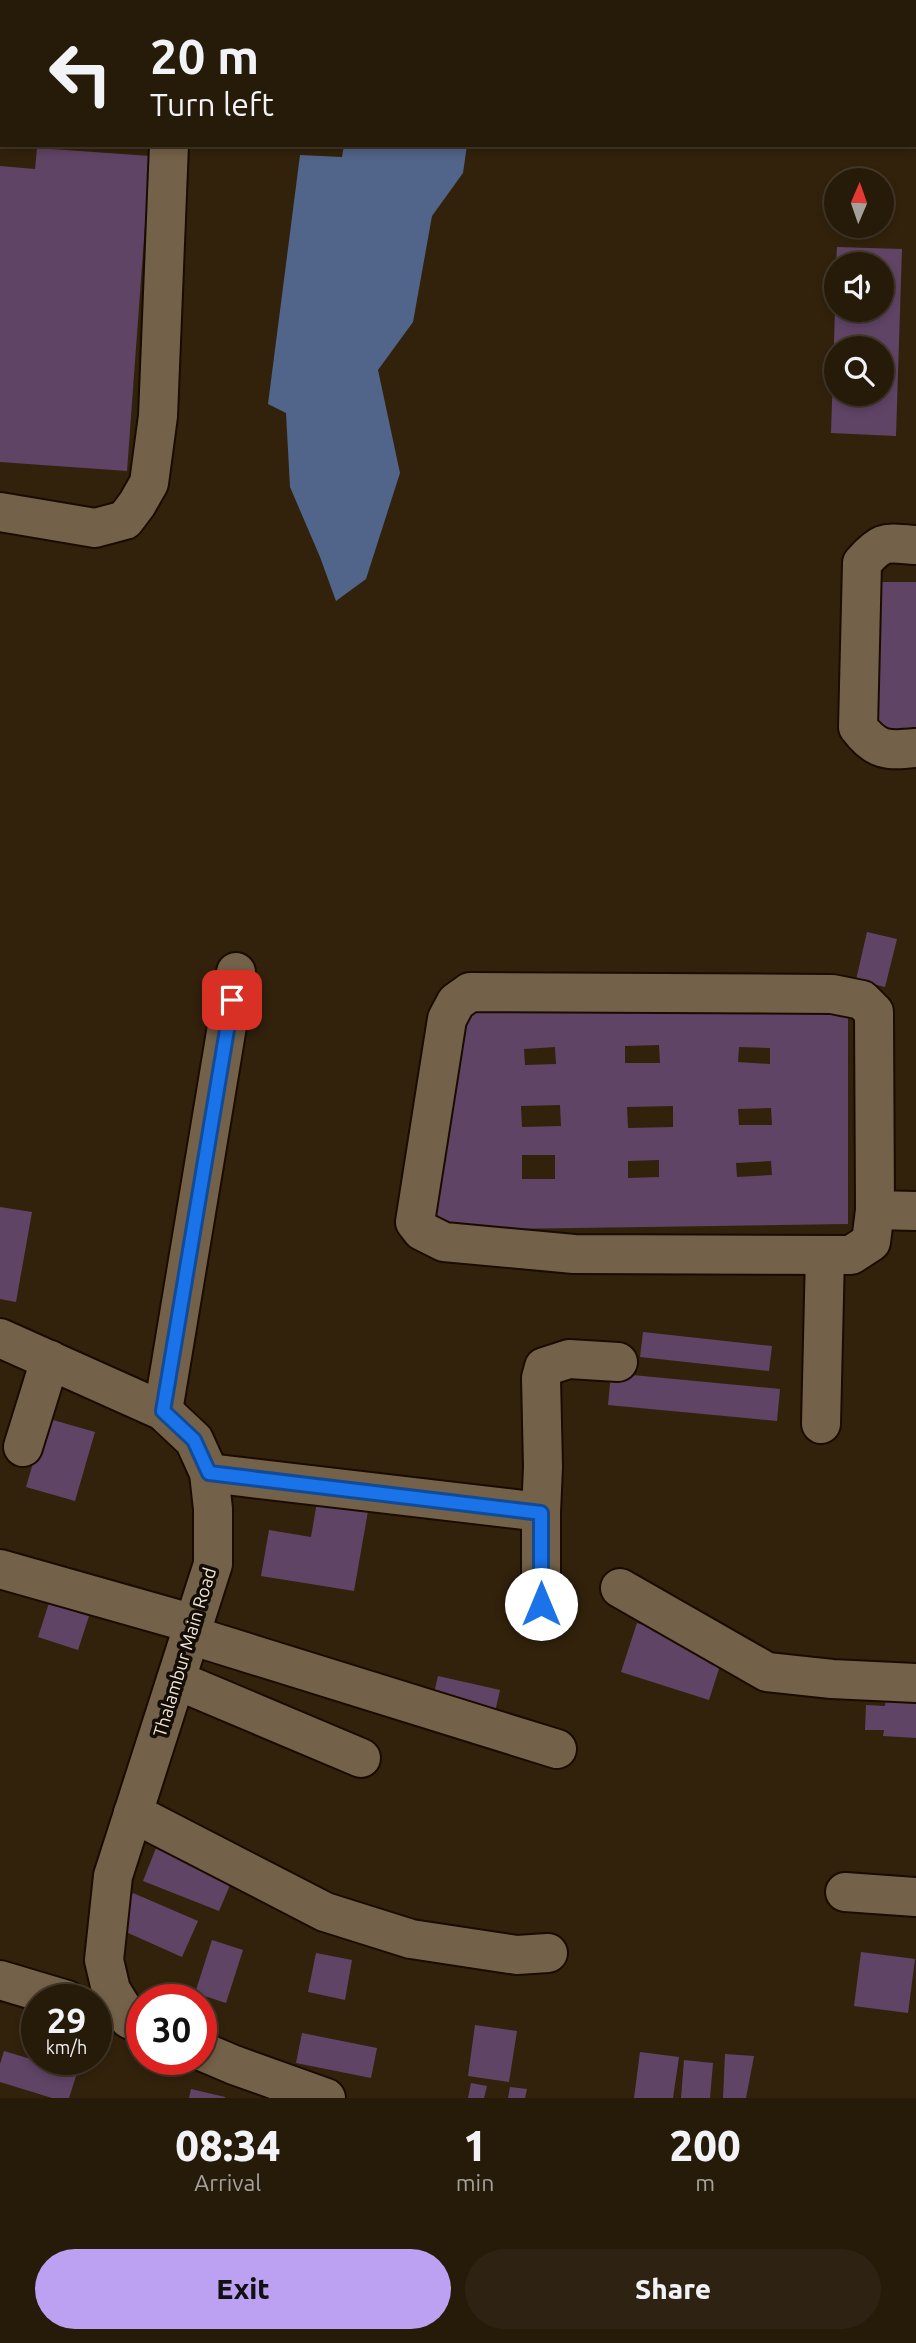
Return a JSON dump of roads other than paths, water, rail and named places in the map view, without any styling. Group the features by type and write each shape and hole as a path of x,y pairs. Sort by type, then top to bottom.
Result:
{"street":[{"path":"0,512 96,528 125,520 149,483 158,416 169,147"},
{"path":"916,545 885,543 876,546 862,563 858,727 870,744 890,750 916,748"},
{"path":"163,1411 236,972"},
{"path":"470,992 832,994 862,1000 874,1012 876,1210 871,1242 850,1255 573,1254 443,1242 422,1231 415,1222 447,1019 456,1002 470,992"},
{"path":"876,1210 916,1211"},
{"path":"821,1424 825,1255"},
{"name":"Thalambur Main Road","path":"0,1338 163,1411 194,1440 209,1473 214,1509 213,1564 113,1876 104,1960 111,1990 122,2018"},
{"path":"541,1604 541,1377 544,1367 569,1359 618,1362"},
{"path":"23,1447 50,1360"},
{"path":"209,1473 541,1513"},
{"path":"0,1569 557,1749"},
{"path":"620,1588 767,1672 832,1679 916,1683"},
{"path":"176,1680 360,1758"},
{"path":"133,1813 325,1912 411,1939 517,1955 548,1953"},
{"path":"845,1892 916,1897"},
{"path":"0,1980 21,1986"},
{"path":"217,2058 326,2098"}],"water":[{"path":"344,147 467,147 463,173 432,216 413,322 378,370 400,473 366,579 336,601 290,487 286,413 268,404 300,155 342,157"}]}
